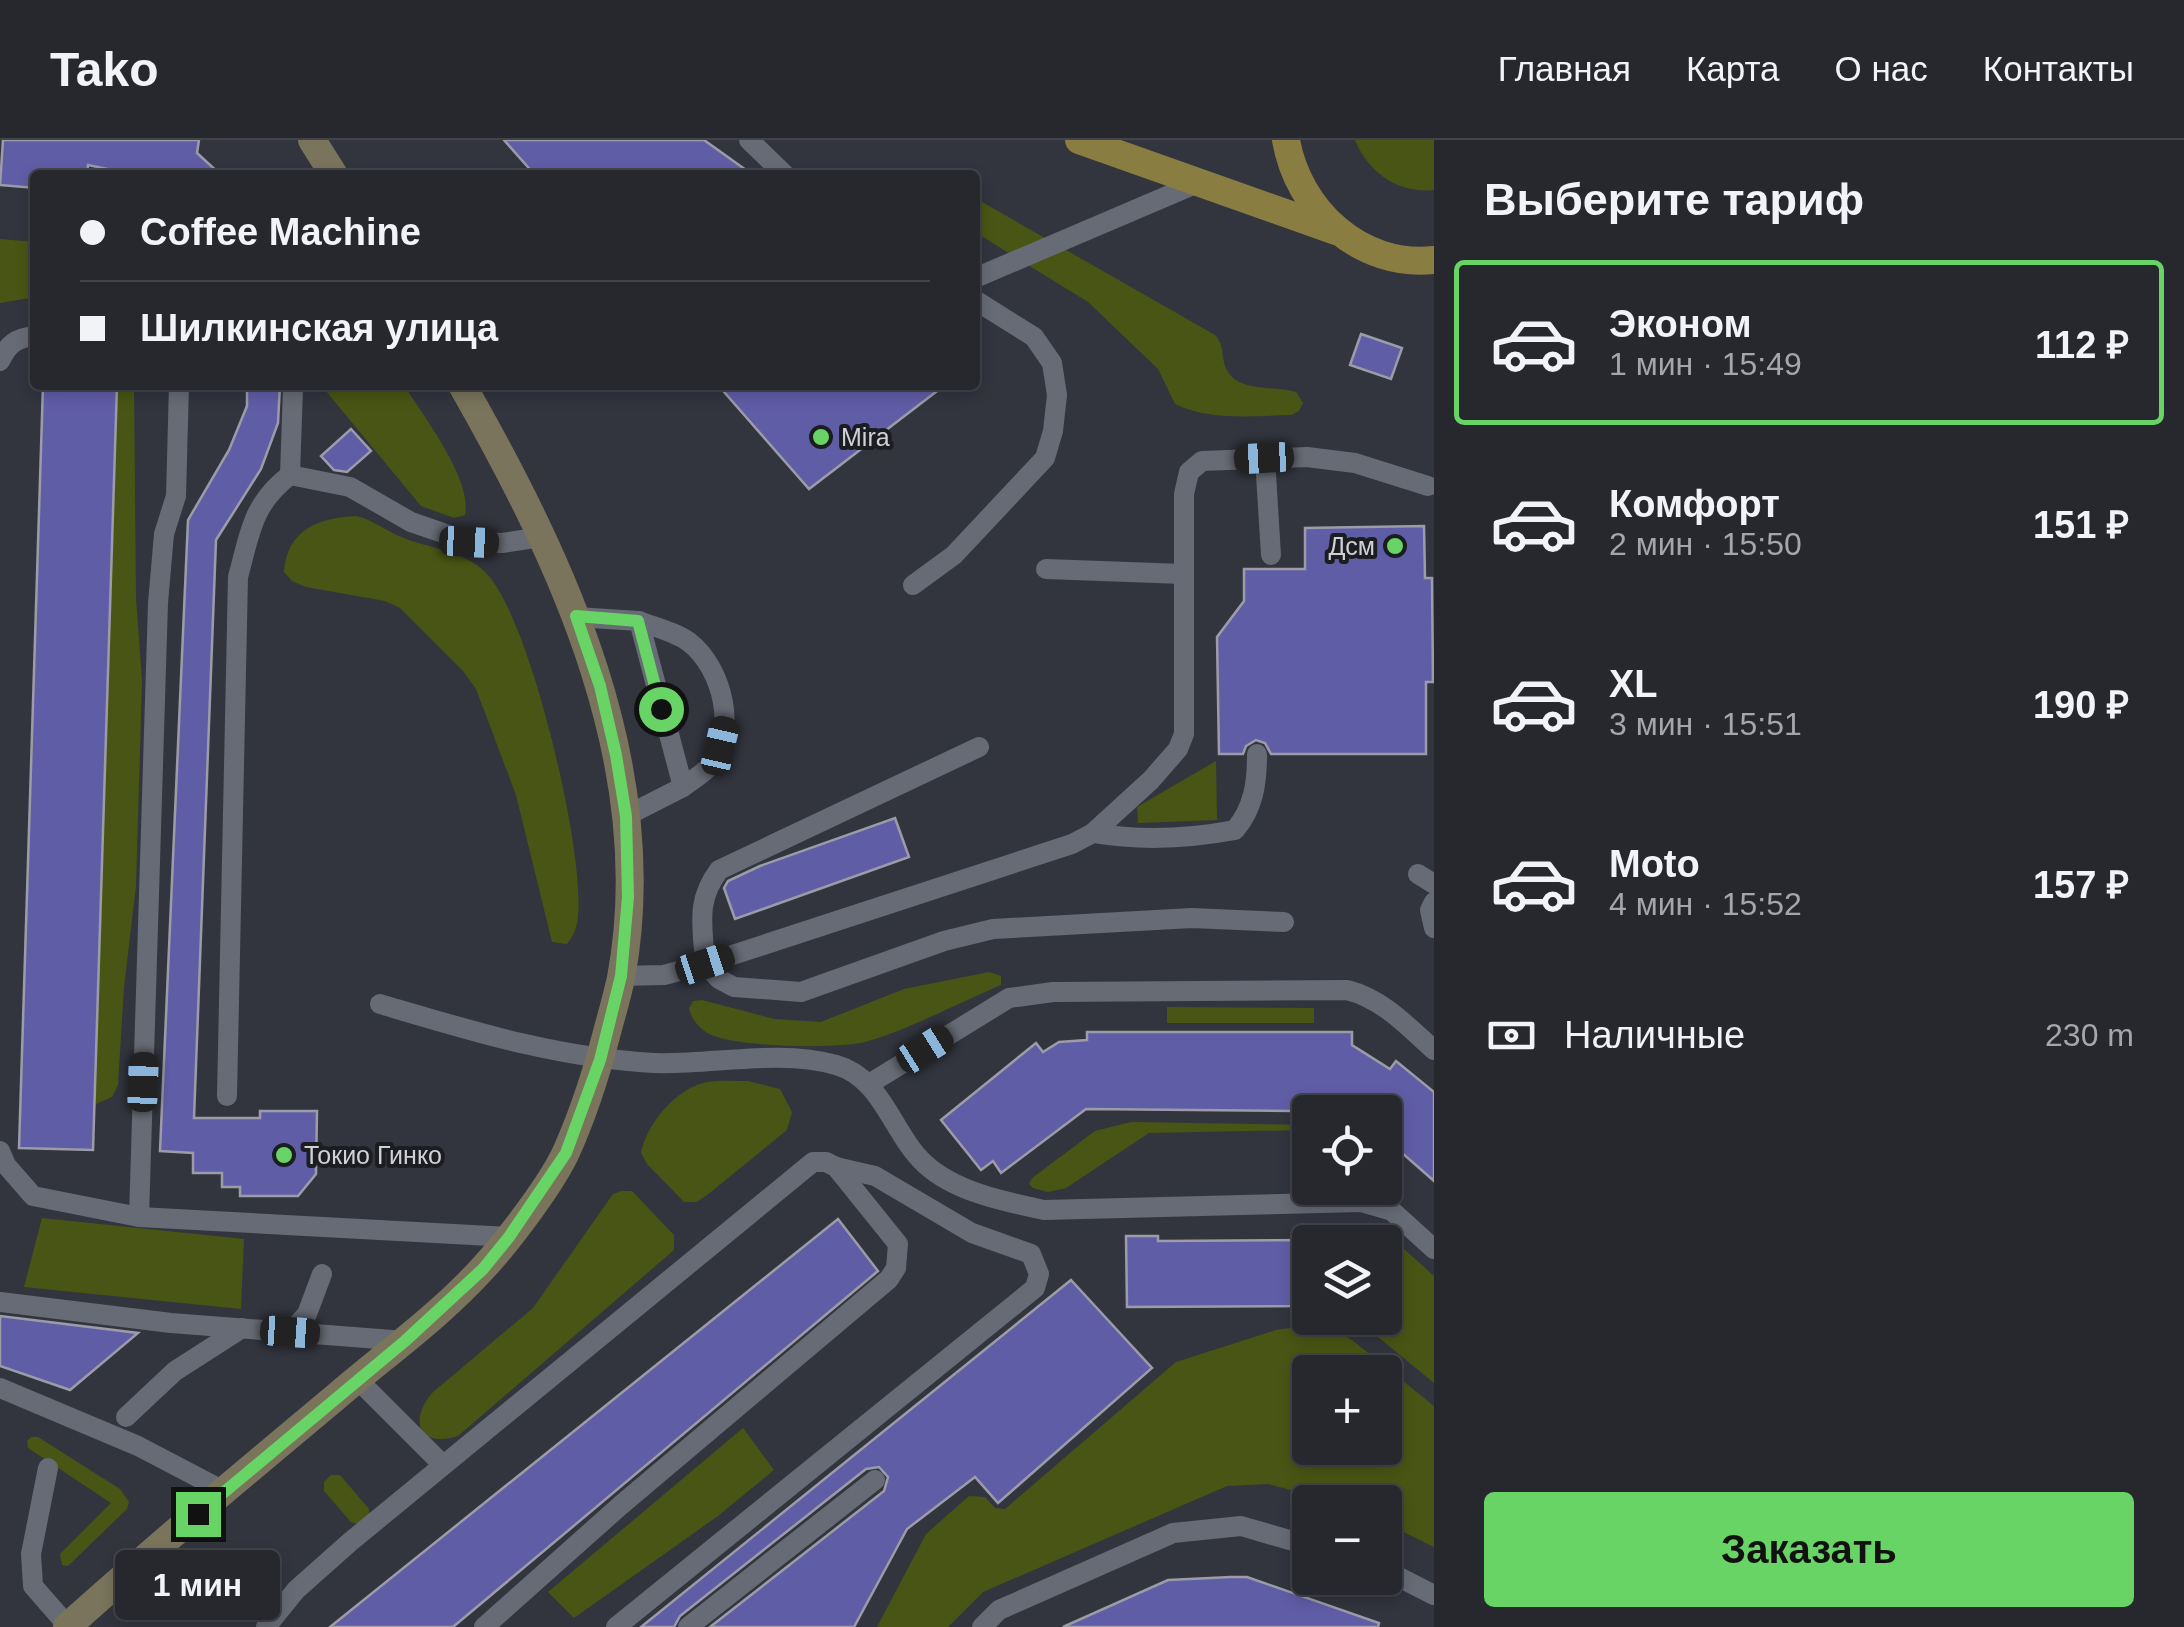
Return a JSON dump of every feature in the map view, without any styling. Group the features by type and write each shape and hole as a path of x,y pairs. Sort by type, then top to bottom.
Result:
{"main road":[{"path":"312,140 331,170"},
{"path":"1080,140 1336,231 1380,254 1420,262 1434,260"},
{"path":"1286,140 1290,164 1308,200 1336,231"},
{"path":"68,1627 405,1341 483,1269 566,1153 600,1060 621,976 628,897 626,816 612,738 576,616 500,453 465,390"}],"lane":[{"path":"749,140 781,170"},
{"path":"980,276 1200,182"},
{"path":"913,585 954,556 1045,458 1053,431 1057,395 1052,364 1034,337 980,303"},
{"path":"0,362 6,348 17,338 30,337"},
{"path":"139,1217 158,603 164,534 176,496 179,390"},
{"path":"290,476 293,390"},
{"path":"621,976 664,975 705,964 1039,856 1093,833 1162,767 1178,749 1184,734 1184,494 1189,472 1202,461 1307,457 1355,464 1428,486"},
{"path":"1264,458 1271,556"},
{"path":"227,1096 238,577 257,509 290,476 350,487 411,522 469,542 502,543 541,537"},
{"path":"1046,570 1183,574"},
{"path":"576,616 638,621 687,640 706,658 720,688 725,726 709,768 683,787 626,816"},
{"path":"638,621 683,787"},
{"path":"979,747 719,870 707,886 702,902 705,964 719,979 734,987 801,992 992,928 1192,918 1284,922"},
{"path":"1093,833 1129,839 1196,837 1235,830 1246,817 1254,796 1256,754"},
{"path":"1434,902 1430,910 1434,928"},
{"path":"869,1084 1009,998 1053,992 1347,990 1366,994 1384,1006 1434,1050"},
{"path":"380,1004 518,1044 600,1060 796,1060 836,1065 869,1084 917,1156 930,1168 1006,1202 1044,1210 1361,1202 1392,1211 1434,1250"},
{"path":"0,1151 6,1165 33,1196 139,1217 509,1237"},
{"path":"266,1627 296,1590 442,1464 813,1162 874,1176 972,1233 1031,1254 1039,1274 1035,1288 616,1627"},
{"path":"484,1627 621,1504 889,1279 896,1268 898,1244 836,1167"},
{"path":"290,1332 307,1314 322,1274"},
{"path":"0,1302 171,1324 405,1341"},
{"path":"126,1417 175,1371 242,1328"},
{"path":"357,1379 442,1464"},
{"path":"0,1388 138,1446 224,1491"},
{"path":"48,1468 31,1554 33,1586 68,1627"},
{"path":"688,1627 876,1480"},
{"path":"982,1627 999,1610 1173,1533 1240,1526 1292,1541"},
{"path":"1402,1579 1434,1595"}],"green space":[{"path":"1355,140 1434,140 1434,190 1408,188 1386,179 1368,162"},
{"path":"980,201 1215,335 1234,379 1250,386 1296,392 1303,403 1291,415 1232,416 1203,413 1175,404 1158,369 1088,302 980,235"},
{"path":"0,239 30,242 30,298 0,303"},
{"path":"117,390 134,390 136,598 142,680 136,886 118,1085 112,1097 94,1105"},
{"path":"325,390 407,390 462,484 465,515 454,518 421,506"},
{"path":"356,516 404,538 469,560 487,574 504,600 537,686 564,792 578,885 577,924 567,944 552,942 516,795 476,689 463,671 400,608 385,601 306,587 284,572 291,545 307,529"},
{"path":"1216,761 1217,820 1138,823 1137,807"},
{"path":"989,972 1001,976 1001,985 898,1031 851,1044 784,1046 718,1037 700,1027 689,1008 693,1001 702,1000 774,1019 821,1022 904,989"},
{"path":"1167,1007 1314,1008 1314,1023 1167,1023"},
{"path":"748,1081 780,1089 792,1112 787,1130 706,1196 696,1202 684,1202 641,1153 650,1130 665,1108 696,1085"},
{"path":"1131,1122 1292,1125 1292,1130 1149,1133 1066,1188 1048,1192 1029,1184 1095,1131"},
{"path":"632,1191 674,1235 674,1250 458,1436 444,1439 426,1435 421,1430 421,1413 432,1393 533,1308 613,1194"},
{"path":"42,1218 244,1239 241,1309 24,1287"},
{"path":"1402,1247 1434,1276 1434,1383 1376,1335 1402,1335"},
{"path":"1292,1328 1292,1335 1344,1335 1352,1340 1371,1355 1292,1355 1292,1465 1402,1465 1402,1380 1434,1406 1434,1547 1402,1531 1402,1485 1292,1485 1292,1490 1268,1484 1227,1486 983,1592 948,1627 877,1627 926,1534 969,1496 985,1497 995,1508 1005,1509 1176,1362"},
{"path":"743,1428 774,1470 718,1516 574,1618 548,1592"},
{"path":"31,1437 38,1437 120,1489 129,1502 127,1509 68,1566 62,1565 60,1554 111,1503 28,1448"},
{"path":"331,1475 340,1475 369,1509 369,1517 360,1525 351,1522 324,1491 324,1482"}],"building":[{"path":"3,140 199,140 197,153 216,170 112,170 88,165 88,170 30,170 30,188 0,185"},
{"path":"504,140 704,140 746,170 531,170"},
{"path":"1361,334 1402,348 1391,379 1350,365"},
{"path":"43,390 117,390 93,1150 19,1148"},
{"path":"247,390 280,390 278,423 261,469 216,540 194,1118 260,1118 260,1111 317,1111 316,1174 298,1196 240,1196 240,1187 222,1187 222,1173 193,1173 193,1153 160,1151 188,520 229,450 247,406"},
{"name":"Mira","path":"722,390 938,390 809,489"},
{"path":"351,429 371,451 347,472 334,470 321,456"},
{"path":"1424,526 1425,578 1432,578 1433,682 1426,682 1426,754 1271,754 1265,743 1256,740 1246,746 1243,754 1219,754 1217,637 1244,601 1244,569 1305,569 1305,528"},
{"path":"895,818 909,857 735,919 724,888 728,881"},
{"path":"1087,1032 1352,1032 1352,1045 1390,1069 1396,1061 1434,1092 1434,1181 1402,1153 1402,1095 1292,1095 1292,1111 1086,1109 1001,1173 993,1161 981,1170 941,1120 1036,1043 1043,1052 1059,1042 1087,1040"},
{"path":"838,1219 878,1271 453,1627 330,1627"},
{"path":"1126,1236 1158,1236 1158,1241 1292,1240 1292,1306 1127,1307"},
{"path":"1071,1280 1152,1368 998,1503 975,1477 907,1529 854,1627 710,1627 884,1491 888,1477 879,1467 866,1469 680,1616 674,1627 641,1627"},
{"path":"0,1316 138,1333 70,1390 0,1366"},
{"path":"1247,1577 1379,1623 1378,1627 1063,1627 1168,1580"}],"place":[{"name":"Mira","path":"821,437"},
{"name":"Дсм","path":"1395,546"},
{"name":"Токио Гинко","path":"284,1155"}],"route":[{"path":"198,1514 405,1341 483,1269 566,1153 600,1060 621,976 628,897 626,816 616,755 600,686 576,616 638,621 661,709"}]}
